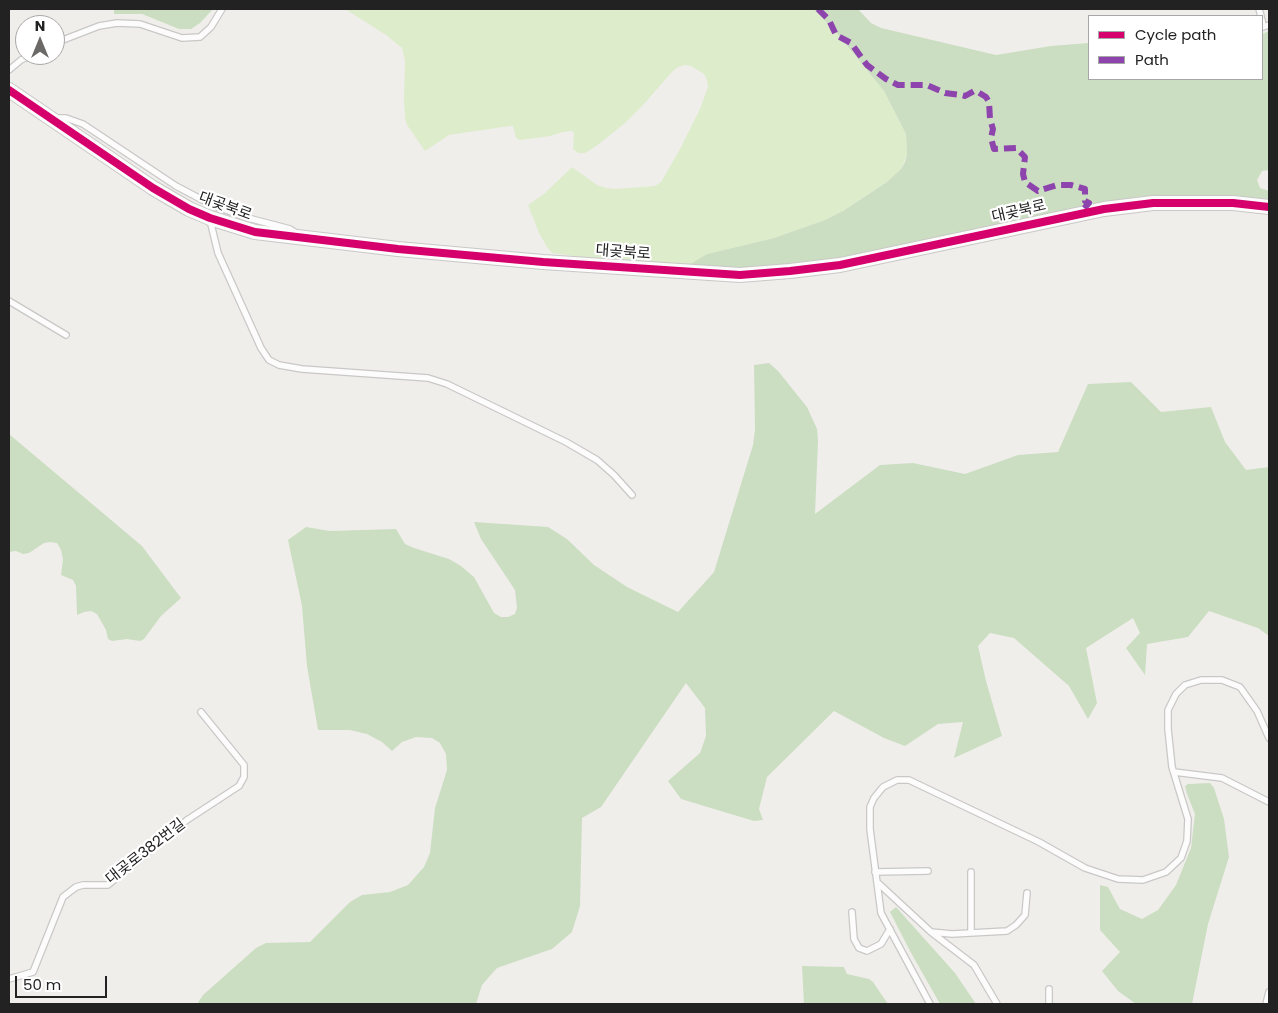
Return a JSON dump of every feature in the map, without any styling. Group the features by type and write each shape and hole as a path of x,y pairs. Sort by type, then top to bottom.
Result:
{"street":[{"name":"대곶북로","path":"9,90 153,188 210,218 255,232 398,249 543,262 740,274 840,265 1104,209 1153,203 1233,204 1269,207"}],"lane":[{"path":"65,39 99,26 117,23 140,24 182,38 200,37 211,27 222,9"},
{"path":"51,118 66,118 83,124 169,182 212,205 248,218 290,229 304,238"},
{"name":"대곶북로","path":"210,218 218,253 261,348 269,360 278,365 302,369 428,378 447,384 566,442 597,460 632,495"},
{"path":"9,301 66,335"},
{"path":"930,1004 882,913 870,829 870,807 874,798 883,787 897,780 909,780 1039,842 1085,868 1118,879 1143,880 1166,872 1181,858 1187,841 1188,819 1174,772 1168,729 1168,710 1176,694 1185,685 1201,680 1222,680 1240,687 1257,711 1269,738"},
{"name":"대곶로382번길","path":"9,979 33,972 63,897 76,887 83,885 108,885 187,820 239,786 244,776 244,765 201,712"},
{"path":"1174,772 1222,778 1269,802"},
{"path":"875,872 928,870"},
{"path":"971,872 971,933"},
{"path":"877,882 931,932 974,965 998,1004"},
{"path":"931,932 952,934 1007,931 1016,926 1025,915 1027,894"},
{"path":"852,912 854,939 859,948 867,951 881,944 890,929"},
{"path":"1049,1004 1050,989"},
{"path":"1266,1004 1269,992"}],"green space":[{"path":"114,9 213,9 200,23 191,29 179,29 142,14 114,14"},
{"path":"345,9 813,9 835,31 884,91 906,134 907,155 901,169 887,182 843,211 825,220 774,238 707,254 688,269 622,263 552,253 539,233 528,205 544,194 572,167 597,185 606,188 655,186 661,182 700,109 708,87 704,74 691,66 678,67 624,124 585,153 578,153 573,149 574,133 572,131 520,140 516,138 513,126 449,135 425,151 407,125 405,118 405,60 402,48 386,35"},
{"path":"813,9 858,9 871,23 881,28 996,55 1051,46 1088,43 1088,80 1263,80 1263,34 1269,31 1269,170 1262,171 1257,180 1260,188 1269,191 1269,200 1229,197 1139,200 770,273 688,269 691,264 707,254 774,238 825,220 843,211 887,182 901,169 907,155 906,134 884,91 835,31"},
{"path":"769,363 778,371 807,407 817,429 815,514 880,465 913,463 965,474 1018,455 1058,452 1088,384 1131,382 1161,412 1211,407 1225,442 1246,470 1269,467 1269,636 1258,628 1209,611 1188,637 1147,644 1145,675 1126,648 1140,633 1133,618 1086,648 1097,703 1088,719 1069,686 1014,638 990,633 978,646 1002,736 954,758 963,722 938,724 905,746 884,738 834,711 767,777 759,809 763,820 754,821 681,799 668,781 700,753 706,736 705,708 686,683 601,807 582,818 580,906 572,932 552,949 497,968 482,985 476,1004 197,1004 203,995 256,948 266,943 310,942 350,902 362,895 390,892 408,885 424,867 430,853 435,808 447,770 446,754 440,743 432,738 416,737 402,742 392,751 382,742 367,734 350,730 318,730 307,666 302,606 288,540 306,527 330,531 396,529 405,544 449,559 461,566 474,577 494,613 501,617 508,617 515,614 517,608 515,590 481,539 474,522 548,527 567,539 594,565 627,587 678,612 714,572 753,445 755,429 754,365"},
{"path":"9,434 142,546 181,598 161,616 144,639 140,641 127,639 112,641 108,639 106,630 97,614 91,611 77,615 76,586 73,580 61,575 63,560 57,543 44,543 29,553 9,552"},
{"path":"1210,783 1214,788 1224,819 1229,857 1208,924 1192,1004 1136,1004 1118,991 1102,971 1120,952 1100,930 1100,885 1108,887 1120,909 1142,919 1158,910 1176,885 1191,848 1195,814 1185,786 1188,784"},
{"path":"896,907 955,973 976,1004 940,1004 890,912"},
{"path":"802,966 844,967 847,974 869,979 873,982 888,1004 804,1004"}],"marked path":[{"path":"818,9 829,20 836,35 851,43 867,65 886,79 898,85 927,85 945,93 965,96 974,91 986,97 989,102 990,119 993,129 991,138 994,149 1016,148 1025,157 1023,174 1025,182 1038,191 1057,185 1071,185 1085,189 1085,201 1089,203 1080,213"}],"cycle path":[{"path":"9,90 153,188 189,209 210,218 255,232 398,249 543,262 740,275 840,265 1104,209 1153,203 1233,203 1269,207"}]}
